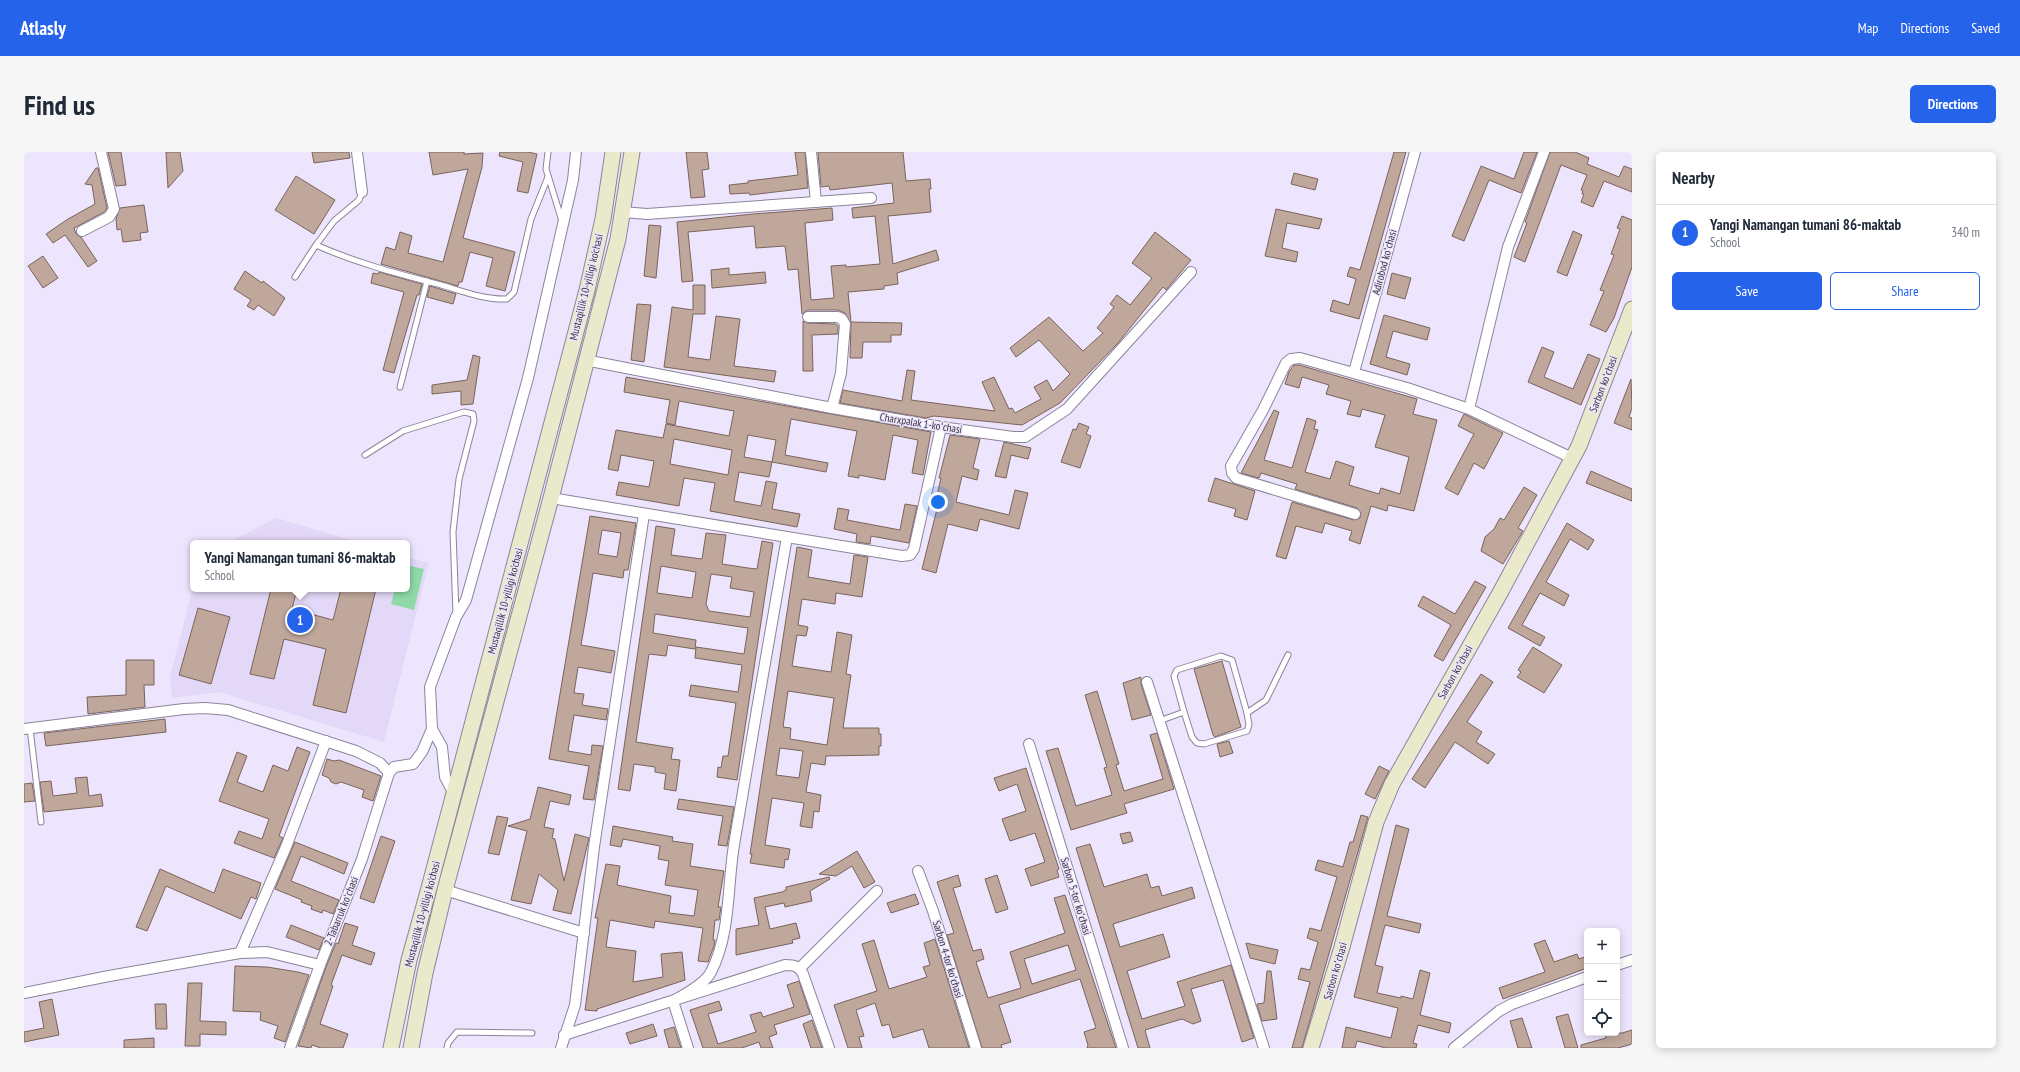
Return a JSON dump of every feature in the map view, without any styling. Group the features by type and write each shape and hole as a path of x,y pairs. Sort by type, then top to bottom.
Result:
{"main road":[{"name":"Mustaqillik 10-yilligi ko'chasi","path":"392,1048 408,960 454,794 587,290 603,219 613,152"},
{"name":"Mustaqillik 10-yilligi ko'chasi","path":"411,1048 425,973 445,890 551,498 585,360 618,238 632,152"},
{"name":"Sarbon koʻchasi","path":"1311,1048 1342,947 1376,822 1392,784 1500,593 1579,446 1632,309"}],"street":[{"path":"82,231 109,217 114,209 101,152"},
{"path":"357,152 362,192"},
{"path":"27,728 205,708 228,710 356,751 380,763 389,773 394,767 413,764 422,752 432,730 430,687 456,617 466,600 528,378 573,180 576,152"},
{"path":"811,152 816,202"},
{"name":"Adirobod koʻchasi","path":"1354,372 1415,152"},
{"path":"1469,409 1508,247 1544,152"},
{"path":"622,212 647,214 871,198"},
{"name":"Charxpalak 1-koʻchasi","path":"585,360 832,408 941,427 1012,437 1025,437 1067,409 1191,272"},
{"path":"808,317 838,317 842,319 845,324 841,373 832,408"},
{"path":"1355,514 1236,478 1232,473 1231,466 1263,410 1286,363 1291,359 1300,358 1354,372 1469,409 1572,458"},
{"path":"551,498 902,556 910,555 914,549 941,427"},
{"path":"561,1048 575,1005 594,847 644,514"},
{"path":"672,1001 690,992 710,974 721,947 726,916 733,847 786,537"},
{"path":"1147,682 1264,1048"},
{"path":"432,730 442,747 445,777 454,794"},
{"path":"240,953 286,847 326,741"},
{"name":"Sarbon 5-tor koʻchasi","path":"1029,744 1123,1048"},
{"name":"2-Tabarruk koʻchasi","path":"290,1048 320,965 362,859 389,773"},
{"name":"Sarbon 4-tor koʻchasi","path":"918,871 933,911 976,1048"},
{"path":"445,890 584,933"},
{"path":"800,968 877,891"},
{"path":"24,993 116,974 240,953 267,952 320,965"},
{"path":"1620,964 1632,960"},
{"path":"564,1035 785,965 793,965 800,968 829,1048"},
{"path":"1454,1048 1499,1011 1512,1004 1584,977"},
{"path":"672,1001 688,1048"}],"lane":[{"path":"548,152 546,170 563,224"},
{"path":"316,245 342,256 427,281 473,294 497,299 507,299 514,292 531,219 548,177"},
{"path":"295,277 334,221 359,200 362,192"},
{"path":"400,387 427,281"},
{"path":"364,455 403,431 464,412 473,414 474,421 459,479 453,532 456,617"},
{"path":"1247,713 1266,700 1288,655"},
{"path":"1221,656 1232,660 1247,713 1249,725 1247,731 1204,744 1197,743 1192,737 1184,712 1174,676 1177,670 1221,656"},
{"path":"1160,721 1184,712"},
{"path":"27,728 41,822"},
{"path":"447,1048 448,1043 456,1032 532,1033"}],"shaded area":[{"path":"276,518 351,540 234,540"},
{"path":"410,558 429,563 384,742 219,692 172,698 170,677 192,592 410,592"}],"green space":[{"path":"410,566 424,569 414,610 391,604 394,592 410,592"}],"building":[{"path":"108,152 121,152 126,185 116,186"},
{"path":"166,152 180,152 183,171 168,188"},
{"path":"312,152 349,152 350,158 314,163"},
{"path":"429,152 464,152 464,154 483,153 482,167 463,238 515,252 505,291 486,286 493,258 470,252 462,282 459,282 458,286 381,264 386,247 395,250 400,232 412,236 408,253 443,262 468,169 433,175"},
{"path":"500,152 528,152 537,154 528,193 517,191 523,162 499,156"},
{"path":"686,152 707,152 709,169 702,170 705,197 691,198"},
{"path":"795,152 805,152 808,188 750,195 749,193 730,194 729,185 748,183 748,181 798,175"},
{"path":"818,152 903,152 906,181 930,179 931,189 929,189 931,212 888,216 893,264 936,250 939,260 897,273 898,284 884,286 884,289 848,292 851,322 902,323 901,335 891,335 891,342 863,342 862,358 850,358 851,324 845,313 838,310 808,310 802,314 798,269 788,270 785,246 756,248 754,226 688,232 693,281 682,282 677,222 753,214 832,208 833,220 805,223 811,300 834,298 831,266 846,265 846,267 880,264 875,216 853,218 852,208 894,203 892,183 830,190 829,186 821,187"},
{"path":"1394,152 1406,152 1359,319 1330,311 1333,300 1349,305 1356,279 1347,276 1350,267 1360,270"},
{"path":"1524,152 1537,152 1521,193 1489,180 1464,241 1452,236 1481,166 1514,179"},
{"path":"1550,152 1575,152 1589,158 1587,164 1619,177 1624,166 1632,169 1632,192 1604,181 1593,207 1581,202 1584,194 1582,194 1583,191 1581,190 1587,175 1561,165 1525,262 1514,257 1527,223 1525,222"},
{"path":"96,168 98,168 107,208 104,212 74,228 76,234 81,237 97,261 88,267 65,235 53,243 46,234 68,219 95,204 92,185 85,184"},
{"path":"1294,173 1318,179 1315,190 1291,184"},
{"path":"296,176 335,200 314,234 275,210"},
{"path":"144,205 148,232 140,233 141,240 123,242 121,229 117,230 116,219 120,208"},
{"path":"1276,209 1322,219 1319,229 1287,223 1282,248 1298,252 1296,262 1265,256"},
{"path":"1622,216 1632,220 1632,267 1614,318 1606,332 1590,325 1604,291 1600,290 1614,255 1611,254 1620,229 1617,228"},
{"path":"649,225 661,226 656,278 644,276"},
{"path":"1573,231 1582,235 1567,276 1557,272"},
{"path":"1155,232 1191,260 1166,290 1163,287 1118,343 1060,403 1022,425 934,416 926,418 840,403 843,390 902,401 907,370 915,371 911,400 995,411 982,382 994,377 1009,409 1012,408 1015,413 1041,399 1034,387 1047,380 1053,391 1070,374 1039,340 1016,357 1010,348 1049,317 1083,351 1103,333 1097,328 1114,307 1110,304 1117,295 1130,305 1152,278 1132,263"},
{"path":"43,256 58,278 43,288 28,266"},
{"path":"729,268 729,275 765,272 766,283 712,288 711,270"},
{"path":"245,271 262,283 263,281 285,298 274,316 258,305 254,310 247,306 251,300 234,289"},
{"path":"379,272 422,284 419,295 417,295 394,373 383,370 404,292 371,283 373,273 378,274"},
{"path":"1392,273 1411,278 1405,299 1387,294"},
{"path":"693,285 705,285 705,314 693,314 688,357 710,360 716,316 740,319 734,366 776,371 774,382 664,367 672,307 693,310"},
{"path":"430,286 456,294 453,304 427,297"},
{"path":"637,304 651,305 644,362 631,360"},
{"path":"1384,315 1430,328 1427,340 1393,331 1386,357 1410,364 1407,375 1370,364"},
{"path":"803,321 808,323 836,324 838,326 838,334 812,335 813,371 803,371"},
{"path":"1542,347 1554,352 1544,377 1573,389 1588,354 1600,359 1581,405 1528,382"},
{"path":"473,355 480,357 473,404 461,405 461,391 432,394 432,385 467,380"},
{"path":"1294,365 1299,365 1417,399 1413,414 1437,420 1414,511 1388,505 1387,511 1371,506 1360,544 1349,540 1352,531 1325,523 1322,533 1296,526 1286,559 1276,556 1292,502 1354,520 1360,518 1361,513 1357,508 1295,489 1297,484 1261,473 1259,478 1241,473 1274,410 1279,412 1264,460 1292,468 1307,418 1316,421 1314,429 1318,430 1305,472 1330,479 1336,461 1354,467 1349,485 1379,494 1381,488 1400,494 1409,457 1375,447 1385,415 1362,409 1360,417 1347,414 1351,401 1326,394 1329,385 1302,377 1299,388 1285,384 1289,372"},
{"path":"626,377 931,432 923,475 912,473 918,440 893,435 885,480 859,475 859,478 848,476 857,431 791,419 785,455 828,463 826,472 772,462 769,477 739,472 734,501 761,506 766,481 777,483 772,509 800,514 797,527 710,511 715,483 684,478 679,506 616,495 619,482 649,487 654,461 621,455 618,471 608,469 616,430 663,438 666,424 729,436 734,411 679,401 675,425 666,423 670,400 624,392","holes":["748,435 776,440 772,462 744,457","674,439 732,450 728,475 670,464"]},
{"path":"1631,379 1632,408 1629,417 1632,418 1632,430 1614,423"},
{"path":"1464,414 1503,433 1484,469 1474,463 1458,495 1445,488 1474,434 1458,426"},
{"path":"1079,423 1089,427 1086,434 1091,436 1080,468 1061,462 1073,429 1076,430"},
{"path":"950,435 980,439 973,468 979,470 977,480 962,476 956,502 1009,515 1015,490 1028,493 1019,529 980,519 977,531 948,524 936,573 922,569 937,509 934,508 941,478 939,478"},
{"path":"1004,442 1031,448 1028,459 1011,455 1006,478 995,476"},
{"path":"1591,471 1632,489 1632,501 1586,483"},
{"path":"1215,478 1255,491 1247,520 1234,516 1236,509 1208,501"},
{"path":"1524,487 1537,495 1518,528 1523,531 1503,564 1481,551 1485,537 1494,529 1500,518 1504,520"},
{"path":"905,504 917,506 909,543 871,536 870,544 856,542 857,534 834,529 838,508 849,510 847,520 900,530"},
{"path":"590,516 636,523 628,570 624,570 623,578 593,573 581,645 615,651 611,673 578,667 574,693 584,694 582,705 608,709 606,720 574,715 568,751 591,755 592,745 603,746 594,800 583,799 589,766 549,759","holes":["602,530 621,533 617,557 598,554"]},
{"path":"1567,523 1594,540 1588,550 1570,539 1546,582 1569,595 1564,606 1540,593 1522,625 1545,637 1540,646 1508,628"},
{"path":"656,526 675,529 671,555 702,559 706,533 726,535 722,564 748,568 757,569 762,541 773,543 737,780 717,777 718,767 721,768 723,756 728,756 736,703 689,696 691,685 738,692 742,665 695,658 696,647 744,654 748,628 655,614 653,633 696,640 695,649 668,645 666,656 649,654 636,742 673,748 671,759 680,760 676,791 664,789 666,774 655,772 655,767 634,764 630,791 618,789","holes":["661,566 696,572 692,598 657,593","711,574 732,577 730,588 754,592 750,617 709,611 706,604"]},
{"path":"797,547 812,550 808,577 850,584 854,555 868,557 862,597 836,593 835,604 802,599 798,625 808,627 806,636 797,635 792,666 831,672 837,632 852,635 846,674 851,675 843,728 879,728 879,734 881,734 881,746 879,746 879,755 826,756 825,765 811,763 806,792 821,795 819,812 814,811 812,828 800,826 804,803 772,798 765,845 790,849 788,860 785,859 784,868 750,863 752,854 750,854","holes":["788,691 834,698 827,745 790,739 791,728 783,727","780,748 803,751 799,778 776,775"]},
{"path":"1475,581 1486,587 1443,661 1434,656 1451,625 1418,606 1423,596 1455,614"},
{"path":"270,592 296,592 292,609 333,620 340,592 375,592 346,713 313,705 326,649 284,639 274,679 250,674"},
{"path":"198,608 230,617 211,684 179,675"},
{"path":"1533,647 1562,665 1544,693 1517,677 1521,672 1518,670"},
{"path":"126,660 154,660 154,685 144,685 145,707 88,714 87,697 126,695"},
{"path":"1222,661 1241,727 1215,737 1213,735 1194,669"},
{"path":"1481,674 1493,682 1467,722 1482,732 1476,742 1495,754 1488,764 1455,742 1425,788 1412,779"},
{"path":"1141,677 1141,684 1151,715 1132,720 1123,683"},
{"path":"1097,691 1119,764 1116,765 1124,791 1163,779 1150,735 1157,733 1174,789 1124,804 1127,813 1071,830 1046,751 1058,748 1076,806 1112,795 1104,768 1107,767 1085,695"},
{"path":"165,719 166,732 46,746 44,733"},
{"path":"1229,741 1233,753 1220,757 1217,744"},
{"path":"297,747 310,752 279,836 283,838 274,858 234,843 239,831 262,839 269,819 219,801 237,752 247,756 237,782 263,792 273,765 288,771"},
{"path":"327,759 334,761 339,760 381,776 373,801 362,797 364,790 341,782 336,784 331,782 329,778 322,775"},
{"path":"1379,766 1389,771 1375,799 1365,794"},
{"path":"1026,768 1059,869 1057,870 1059,877 1031,886 1025,869 1045,862 1035,833 1010,841 1002,819 1026,811 1017,784 999,791 994,778"},
{"path":"87,777 89,796 101,794 103,806 44,812 40,782 51,781 53,796 77,793 75,778"},
{"path":"32,783 35,801 24,802 24,784"},
{"path":"538,787 571,795 569,805 550,801 544,827 554,829 552,838 555,839 564,881 575,834 589,838 571,914 553,910 558,890 539,874 531,904 511,900 527,831 508,826 530,819"},
{"path":"679,799 734,807 727,846 718,845 723,816 677,809"},
{"path":"1361,815 1368,817 1302,1048 1292,1048 1310,982 1298,979 1301,968 1310,970 1318,942 1307,938 1310,928 1321,931 1337,877 1315,870 1318,860 1343,867 1350,842 1353,842"},
{"path":"497,816 508,818 499,855 488,853"},
{"path":"1396,825 1409,829 1387,916 1421,924 1419,933 1385,925 1375,965 1383,967 1377,993 1413,999 1420,970 1430,973 1420,1015 1451,1023 1449,1033 1418,1025 1413,1043 1417,1044 1416,1048 1386,1048 1357,1041 1355,1048 1342,1048 1346,1027 1391,1038 1398,1008 1354,997"},
{"path":"613,826 673,837 672,841 693,844 690,866 724,871 718,907 721,907 719,920 715,920 713,940 715,940 714,946 708,962 698,961 703,928 655,921 654,928 610,920 606,947 636,951 633,982 663,977 661,954 682,952 685,980 597,1009 597,1011 585,1010 598,918 595,918 606,864 620,866 617,885 671,896 669,913 694,916 698,890 665,885 669,861 658,859 660,846 623,839 621,847 610,845"},
{"path":"1130,832 1133,841 1123,844 1120,834"},
{"path":"381,836 395,841 374,903 360,898"},
{"path":"295,842 348,863 344,874 301,856 291,881 339,900 333,914 323,910 322,913 311,909 312,906 301,902 302,900 275,889"},
{"path":"1090,844 1104,887 1147,874 1151,888 1159,886 1162,896 1192,887 1195,898 1113,924 1120,947 1163,934 1170,957 1127,971 1142,1019 1185,1006 1177,982 1231,965 1254,1038 1242,1042 1223,980 1191,989 1201,1021 1193,1024 1182,1019 1145,1030 1150,1048 1138,1048 1076,848"},
{"path":"857,851 875,882 864,888 852,866 836,876 819,874"},
{"path":"160,869 214,893 223,869 261,883 256,899 251,897 241,919 166,886 147,931 136,927"},
{"path":"958,875 961,886 953,888 973,951 981,949 984,959 976,962 988,998 1021,988 1010,952 1065,933 1054,898 1065,895 1116,1048 1087,1048 1088,1045 1084,1032 1096,1028 1080,979 999,1005 1011,1042 1001,1045 1002,1048 982,1048 947,935 954,933 937,882","holes":["1068,945 1076,970 1032,984 1024,959"]},
{"path":"997,875 1008,909 996,913 985,879"},
{"path":"829,877 830,879 810,891 812,901 785,907 784,903 765,907 770,929 796,923 800,938 792,940 793,943 736,955 736,929 759,925 754,898 782,892 786,890 786,887"},
{"path":"915,894 919,904 891,913 887,903"},
{"path":"345,923 358,927 352,945 375,953 371,965 342,955 331,985 333,986 320,1024 348,1034 343,1048 321,1048 312,1045 311,1048 298,1046 326,967 336,943 338,944"},
{"path":"291,925 324,938 319,950 286,937"},
{"path":"935,939 969,1048 929,1048 923,1029 893,1038 889,1024 882,1026 875,1003 856,1010 864,1036 859,1037 862,1048 848,1048 834,1005 877,991 862,944 874,940 889,989 927,977 923,967 930,965 924,943"},
{"path":"1545,940 1554,962 1577,954 1579,959 1584,957 1584,969 1503,999 1499,988 1545,972 1534,944"},
{"path":"1246,943 1278,950 1275,964 1250,958"},
{"path":"235,966 267,967 309,975 285,1042 274,1038 278,1026 260,1020 261,1012 233,1011"},
{"path":"1267,971 1271,971 1277,1019 1262,1021 1257,1004 1264,1003"},
{"path":"799,981 810,1014 774,1025 777,1034 769,1037 773,1048 761,1048 759,1042 742,1048 703,1048 690,1010 719,1001 722,1010 708,1014 718,1044 756,1032 750,1015 761,1012 763,1017 794,1007 787,985"},
{"path":"188,983 202,983 200,1021 226,1022 226,1035 200,1034 200,1046 185,1046"},
{"path":"52,999 59,1035 24,1042 24,1032 44,1028 39,1002"},
{"path":"155,1004 166,1004 167,1029 156,1029"},
{"path":"1568,1014 1578,1048 1565,1048 1556,1017"},
{"path":"1522,1018 1532,1048 1518,1048 1510,1021"},
{"path":"812,1020 822,1048 811,1048 803,1024"},
{"path":"653,1024 657,1036 630,1044 626,1033"},
{"path":"674,1027 681,1048 669,1048 664,1030"},
{"path":"1632,1030 1632,1044 1618,1048 1581,1048 1581,1045 1606,1038 1606,1036 1620,1036 1620,1033"},
{"path":"154,1038 154,1048 124,1048 124,1040"}],"place":[{"name":"Yangi Namangan tumani 86-maktab","path":"300,620"}]}
